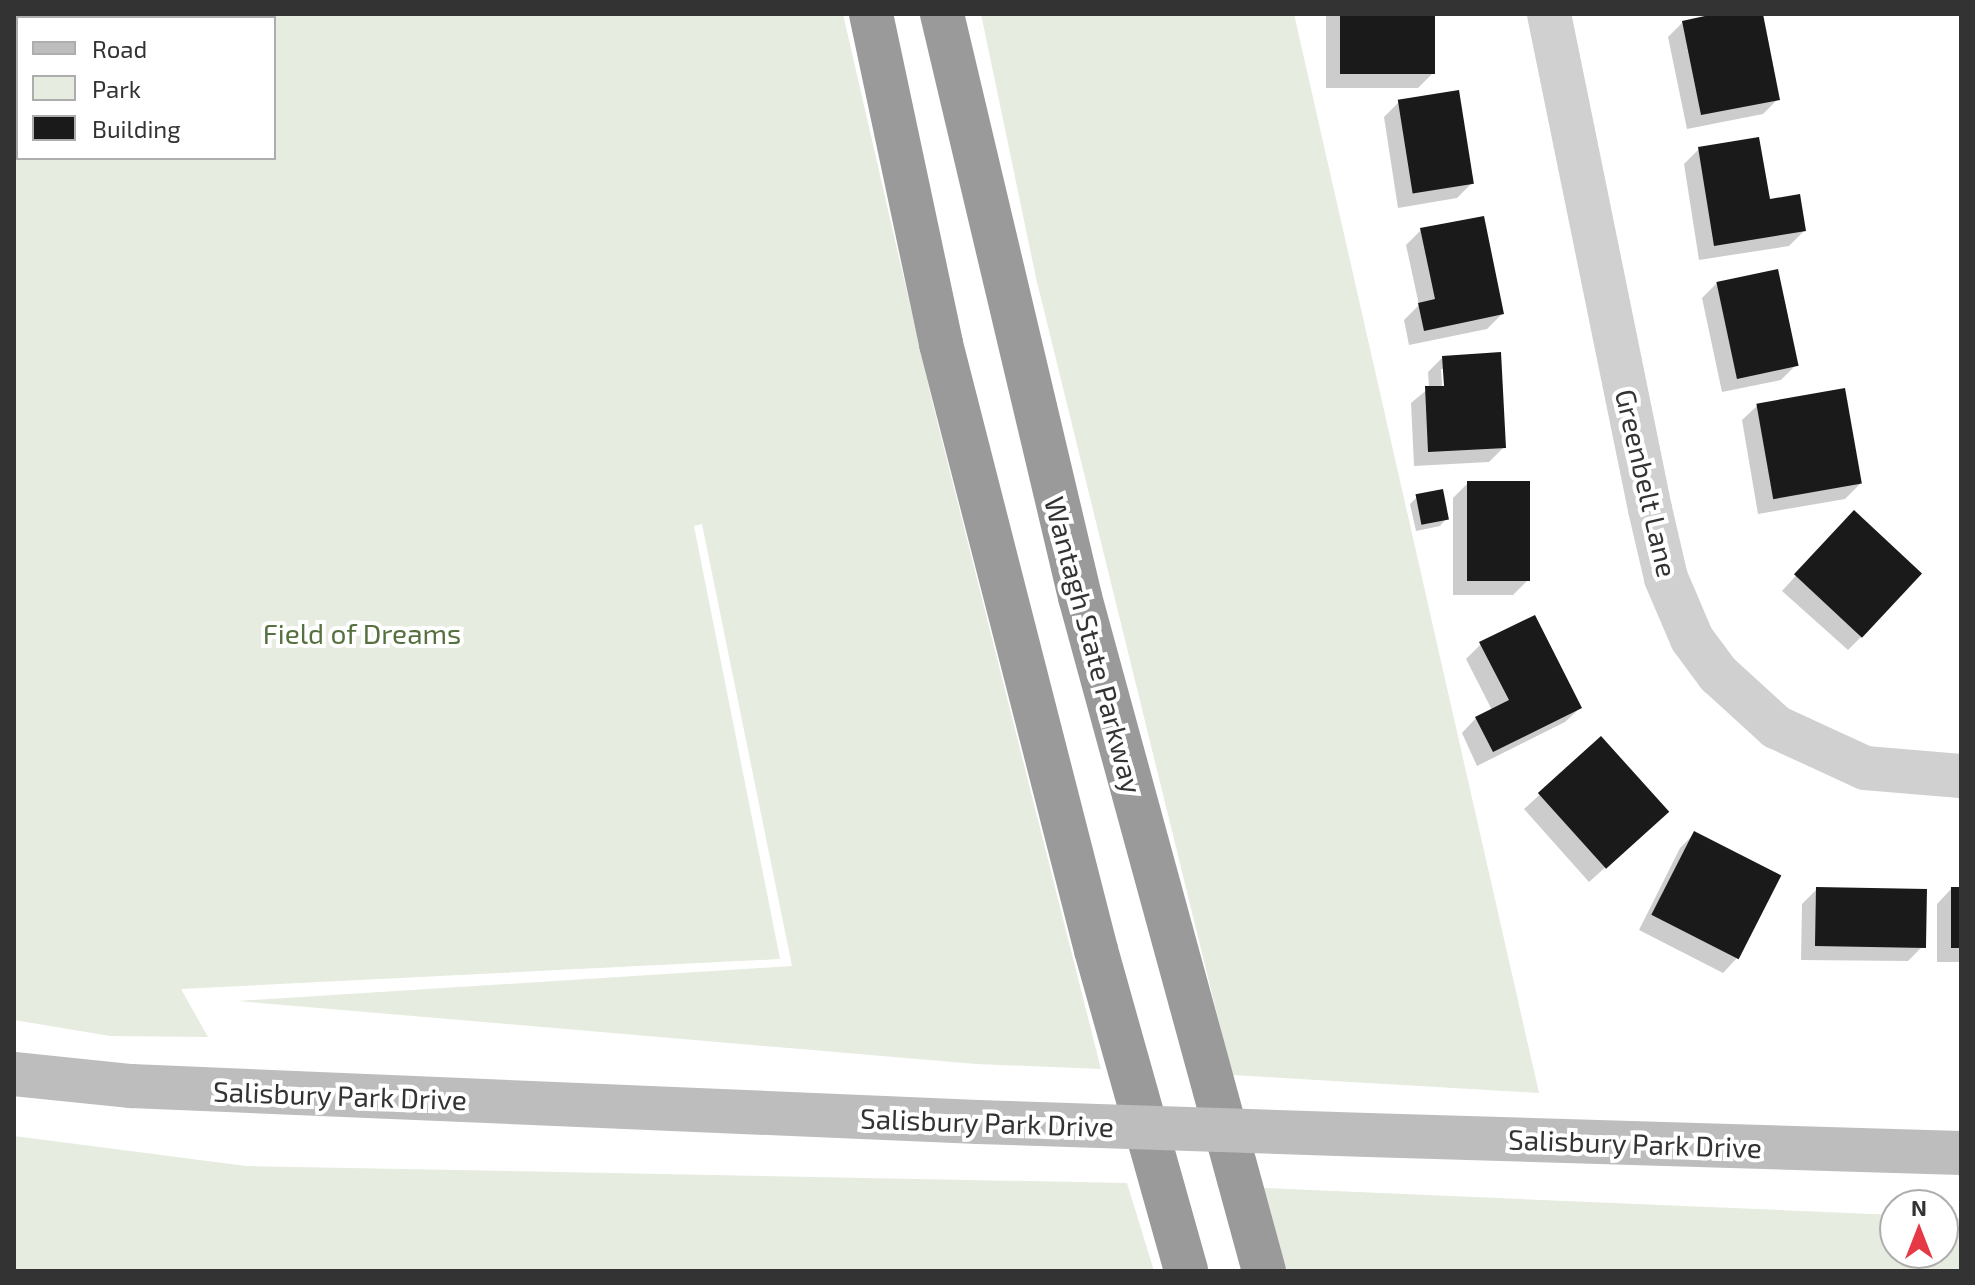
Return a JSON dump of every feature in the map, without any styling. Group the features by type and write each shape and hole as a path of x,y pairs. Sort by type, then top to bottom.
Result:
{"highway":[{"path":"871,14 949,375 1096,950 1186,1271"},
{"name":"Wantagh State Parkway","path":"942,14 1080,597 1264,1271"}],"main road":[{"name":"Salisbury Park Drive","path":"14,1074 131,1086 978,1122 1961,1153"}],"street":[{"name":"Greenbelt Lane","path":"1549,14 1653,523 1666,578 1692,639 1718,674 1776,727 1865,768 1961,776"}],"green space":[{"name":"Field of Dreams","path":"14,14 843,14 932,401 1101,1069 976,1064 237,1001 792,966 702,524 694,526 780,959 181,989 208,1037 110,1036 14,1020"},
{"path":"981,14 1294,14 1539,1093 1232,1075 1036,278"},
{"path":"14,1136 246,1166 1127,1183 1154,1271 14,1271"},
{"path":"1264,1188 1879,1214 1879,1269 1959,1269 1961,1218 1961,1271 1287,1271"}],"building":[{"path":"1340,14 1435,14 1435,74 1340,74"},
{"path":"1714,14 1763,14 1780,100 1701,115 1682,21"},
{"path":"1459,90 1474,184 1413,194 1398,100"},
{"path":"1759,137 1770,199 1800,194 1806,231 1714,246 1698,147"},
{"path":"1484,216 1504,314 1424,331 1418,303 1435,299 1420,228"},
{"path":"1778,269 1799,366 1737,379 1716,282"},
{"path":"1501,352 1506,448 1428,452 1425,386 1444,386 1442,356"},
{"path":"1845,388 1862,484 1773,499 1756,404"},
{"path":"1467,481 1530,481 1530,581 1467,581"},
{"path":"1443,489 1449,519 1421,525 1416,494"},
{"path":"1854,510 1922,573 1862,638 1794,574"},
{"path":"1535,615 1582,708 1493,752 1475,717 1509,700 1479,642"},
{"path":"1601,736 1669,812 1606,869 1538,793"},
{"path":"1694,831 1781,875 1739,959 1651,915"},
{"path":"1816,887 1927,889 1926,948 1815,946"},
{"path":"1951,887 1961,887 1961,948 1951,948"}]}
